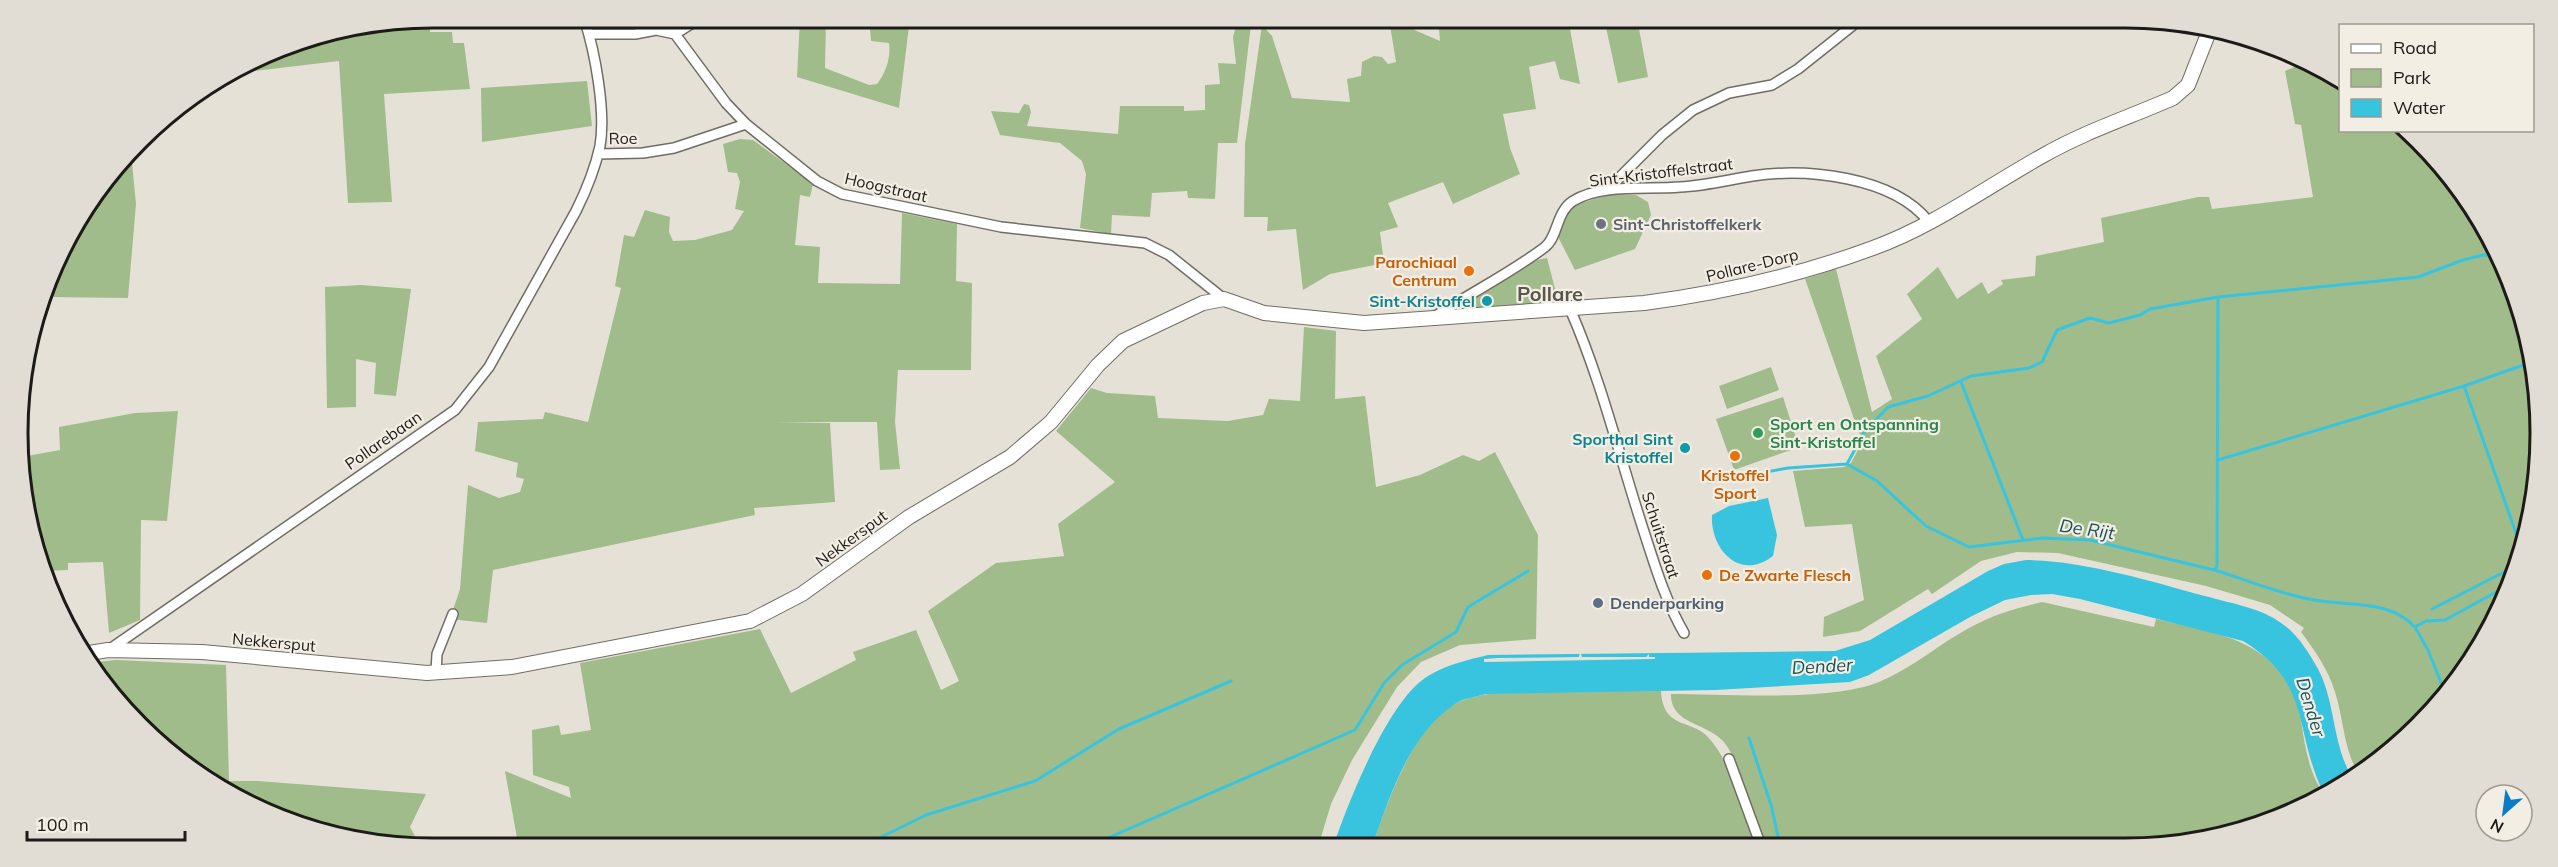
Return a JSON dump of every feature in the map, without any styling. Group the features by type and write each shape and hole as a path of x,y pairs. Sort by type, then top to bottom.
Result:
{"street":[{"name":"Roe","path":"587,28 601,126 598,153 642,153 674,148 746,124"},
{"path":"589,34 635,34 656,30 675,34 685,28"},
{"path":"1607,190 1662,135 1693,110 1729,93 1772,85 1798,69 1849,28"},
{"name":"Hoogstraat","path":"675,34 726,103 746,124 817,181 842,194 1001,227 1145,243 1169,255 1224,299"},
{"name":"Pollare-Dorp","path":"1224,299 1264,312 1318,320 1364,323 1678,299 1758,282 1874,248 1929,222 2047,153 2173,98 2188,85 2207,37"},
{"name":"Pollarebaan","path":"93,652 108,650 455,410 489,367 576,212 587,188 598,153"},
{"name":"Sint-Kristoffelstraat","path":"1432,318 1548,245 1562,213 1574,201 1607,190 1698,186 1753,176 1808,174 1866,183 1888,191 1914,206 1929,222"},
{"name":"Nekkersput","path":"108,650 202,652 436,672 512,667 750,621 802,594 909,517 1016,453 1050,422 1098,365 1124,341 1203,303 1224,299"},
{"name":"Schuitstraat","path":"1570,309 1597,374 1631,492 1669,608 1684,633"},
{"path":"436,672 437,654 453,614"},
{"path":"1729,759 1758,838"}],"green space":[{"path":"430,28 430,32 452,32 453,43 464,43 470,89 384,94 392,202 348,203 339,61 252,71 279,59 329,42 381,32"},
{"path":"799,28 826,28 825,68 869,85 877,84 883,75 889,48 889,43 871,41 870,28 909,28 899,108 797,77"},
{"path":"1235,28 1251,28 1237,143 1218,143 1215,199 1188,198 1187,191 1152,193 1150,217 1112,215 1111,234 1080,228 1086,174 1082,161 1060,143 1000,135 991,111 1019,113 1024,104 1029,105 1031,112 1027,126 1118,134 1120,106 1184,106 1184,111 1205,110 1205,85 1220,84 1218,63 1236,64 1233,37"},
{"path":"1262,28 1265,28 1272,36 1292,98 1350,102 1347,79 1361,76 1362,62 1374,56 1382,57 1388,64 1396,62 1390,28 1410,28 1440,41 1439,28 1570,28 1580,84 1560,79 1555,61 1529,67 1536,109 1503,114 1510,148 1520,174 1453,204 1443,182 1388,203 1398,227 1380,232 1384,263 1330,274 1303,290 1296,229 1267,231 1268,217 1244,217 1245,144"},
{"path":"1606,28 1639,28 1648,77 1618,83"},
{"path":"2296,66 2339,90 2339,132 2395,132 2429,166 2461,208 2488,254 2508,303 2522,354 2530,434 2526,486 2516,538 2488,613 2461,659 2429,701 2392,738 2355,767 2349,753 2332,684 2321,660 2301,632 2304,628 2270,605 2206,586 2058,553 2017,552 1981,561 1932,594 1928,589 1860,631 1823,637 1824,617 1864,600 1852,524 1805,527 1793,471 1844,467 1851,463 1864,438 1859,433 1805,279 1836,269 1872,412 1892,399 1876,356 1922,319 1907,294 1938,267 1957,299 1982,282 1988,294 2003,284 2001,280 2035,276 2036,256 2104,242 2101,218 2198,197 2209,197 2212,209 2313,197 2301,125 2295,124 2285,71"},
{"path":"587,81 592,126 482,142 481,88"},
{"path":"740,139 753,140 813,184 810,197 800,195 795,245 820,247 818,283 900,284 902,213 957,224 956,281 972,283 971,370 898,370 895,422 900,469 880,470 877,422 777,422 830,423 835,502 754,508 755,515 493,570 487,623 450,619 460,589 468,485 499,498 520,492 524,479 516,477 518,463 475,451 478,422 543,419 545,412 588,422 621,288 615,286 624,235 634,237 645,210 670,217 669,232 673,241 695,240 732,230 744,211 735,209 740,182 737,173 728,172 723,144"},
{"path":"132,163 136,204 128,298 52,297 70,254 83,231 112,187"},
{"path":"1613,194 1636,195 1648,202 1651,215 1635,249 1575,270 1556,233 1573,205"},
{"path":"1547,258 1559,304 1464,311 1462,309 1466,303 1496,283 1537,260"},
{"path":"361,285 411,289 396,396 374,394 376,363 356,359 356,407 327,408 325,287"},
{"path":"1304,327 1336,331 1335,399 1365,396 1376,487 1420,475 1463,455 1479,461 1495,452 1538,535 1536,639 1460,645 1421,662 1397,687 1352,760 1331,804 1321,838 517,838 505,771 571,798 569,787 533,775 532,730 559,725 561,735 591,730 580,663 760,629 791,693 856,660 853,652 916,630 941,690 959,681 928,611 996,563 1064,556 1058,524 1115,482 1056,431 1091,388 1107,393 1155,396 1158,418 1228,421 1263,415 1269,399 1300,401"},
{"path":"1771,367 1779,390 1727,409 1719,386"},
{"name":"Sport en Ontspanning Sint-Kristoffel","path":"1783,397 1799,447 1734,470 1716,419"},
{"path":"178,411 167,521 141,520 140,620 109,633 103,562 68,563 68,570 53,571 36,513 29,456 60,450 59,427 135,413"},
{"path":"2042,602 2154,627 2156,619 2205,630 2248,646 2266,658 2281,674 2293,695 2311,769 2320,788 2279,808 2229,825 2204,831 2151,838 1760,838 1746,791 1729,750 1716,735 1683,717 1672,704 1671,694 1778,696 1858,688 1891,677 1978,623"},
{"path":"116,660 226,665 229,781 258,781 426,794 410,827 416,838 354,831 329,825 254,797 208,770 166,738 129,701 99,662"},
{"path":"1532,690 1661,691 1667,712 1678,721 1707,736 1716,747 1736,788 1752,838 1375,838 1395,785 1418,742 1431,724 1447,709 1464,700 1496,693"}],"water":[{"path":"1768,498 1777,535 1773,556 1761,563 1749,565 1729,558 1716,539 1712,515 1729,506"},
{"name":"Dender","path":"2026,560 2049,561 2095,568 2246,607 2273,618 2287,627 2297,638 2318,669 2328,696 2341,751 2349,771 2321,787 2291,691 2280,673 2265,657 2243,641 2080,599 2052,594 2031,595 2005,600 1970,617 1869,675 1850,682 1716,690 1486,694 1462,700 1439,717 1413,750 1394,788 1375,838 1336,838 1359,780 1384,729 1413,688 1428,676 1442,669 1488,655 1835,651 1870,640 1988,571 2004,564"}],"pier":[{"path":"1580,651 1582,657 1646,657 1649,654 1649,657 1655,657 1655,659 1484,662 1484,659 1497,658 1579,657"}],"waterway":[{"path":"1847,464 1865,431 1888,407 1928,396 1971,376 2029,368 2042,362 2057,330 2090,318 2109,323 2140,315 2150,309 2218,297 2418,277 2463,260 2489,255"},
{"name":"De Rijt","path":"1709,482 1788,468 1847,464 1877,481 1926,526 1969,547 2042,538 2090,540 2214,570 2217,566 2218,297"},
{"path":"2464,386 2524,365"},
{"path":"1961,382 2023,540"},
{"path":"2218,460 2464,386 2517,535"},
{"path":"2215,570 2297,596 2379,608 2404,618 2415,627"},
{"path":"1108,838 1355,730 1384,683 1402,665 1456,632 1468,607 1528,571"},
{"path":"2432,609 2505,572"},
{"path":"2442,685 2428,650 2415,627 2426,621 2445,620 2498,591"},
{"path":"879,838 926,815 1035,781 1119,729 1231,681"},
{"path":"1749,738 1771,805 1778,838"}],"place":[{"name":"Sint-Christoffelkerk","path":"1601,224"},
{"name":"Parochiaal Centrum","path":"1469,271"},
{"name":"Sint-Kristoffel","path":"1487,301"},
{"name":"Sport en Ontspanning Sint-Kristoffel","path":"1758,433"},
{"name":"Sporthal Sint Kristoffel","path":"1685,448"},
{"name":"Kristoffel Sport","path":"1735,456"},
{"name":"De Zwarte Flesch","path":"1707,575"},
{"name":"Denderparking","path":"1598,603"}],"district":[{"name":"Pollare","path":"1550,293"}]}
